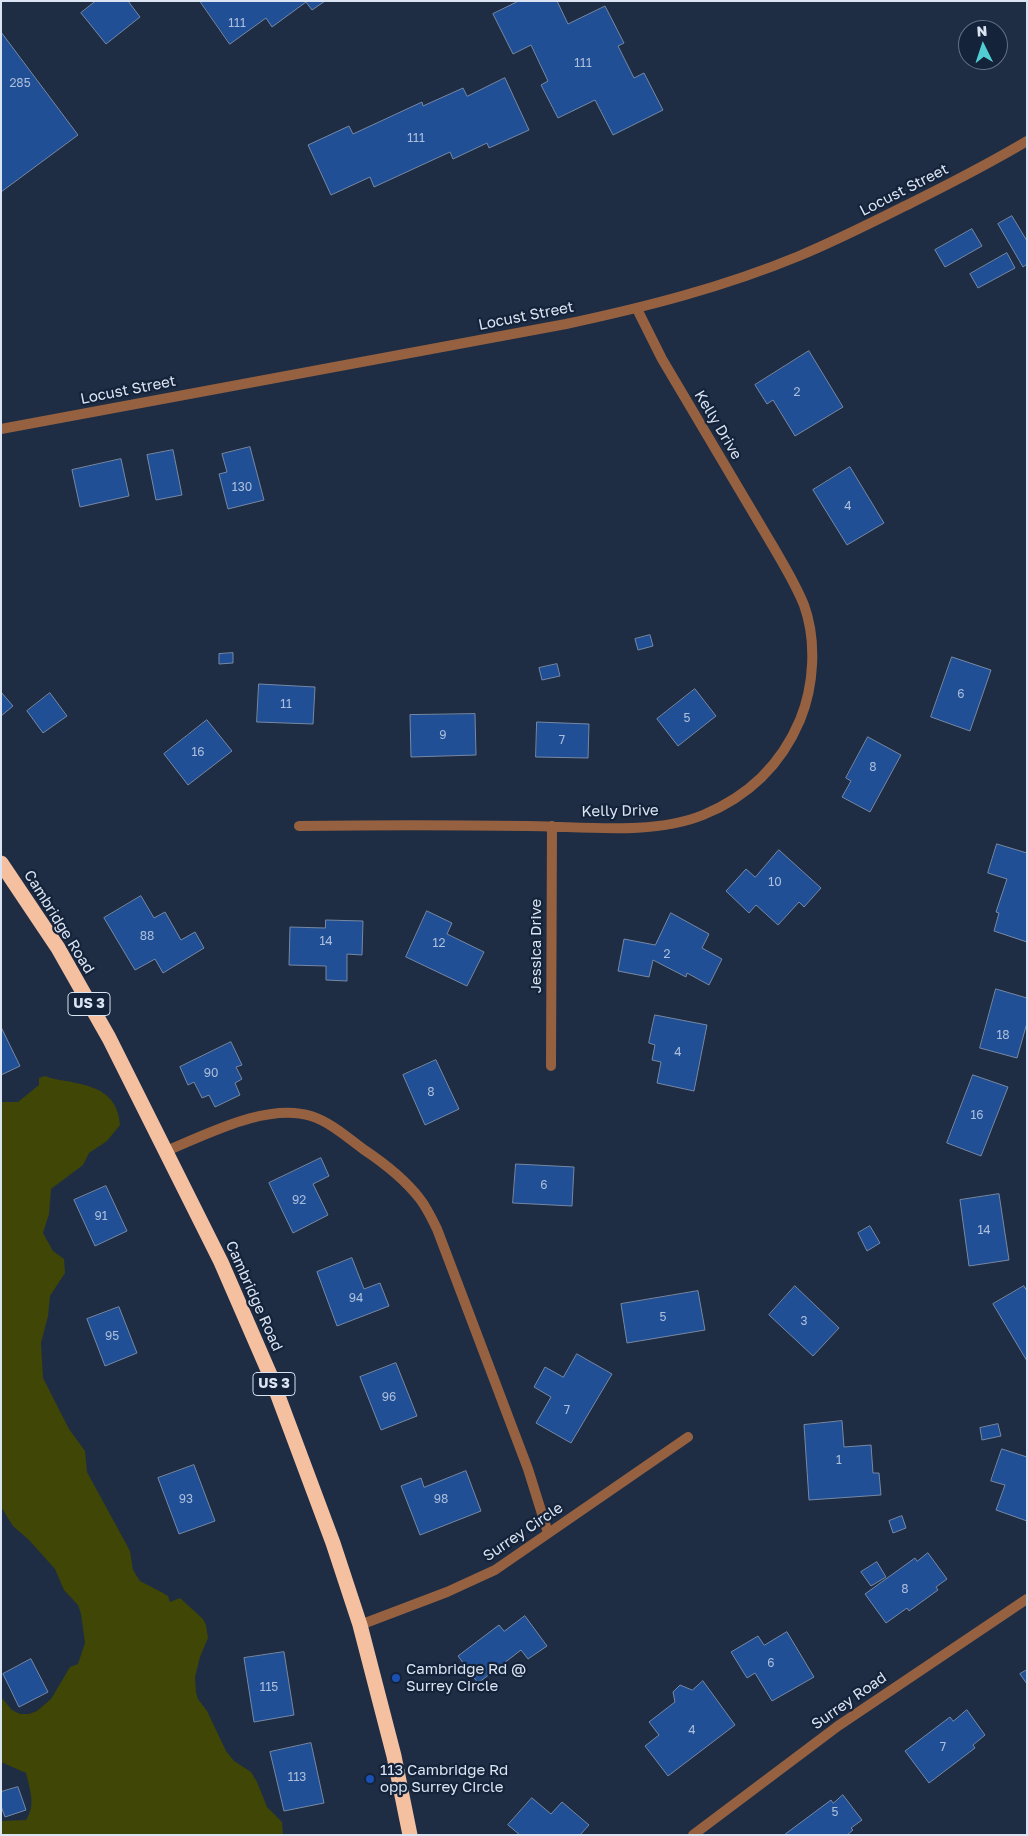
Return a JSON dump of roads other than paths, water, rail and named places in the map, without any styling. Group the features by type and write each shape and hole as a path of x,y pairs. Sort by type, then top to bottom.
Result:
{"highway":[{"name":"Cambridge Road","path":"1,864 58,948 109,1038 221,1262 271,1377 333,1543 360,1625 394,1756 410,1835"}],"street":[{"name":"Locust Street","path":"1,429 637,309 720,285 799,256 855,231 1027,142"},
{"name":"Kelly Drive","path":"299,826 441,824 626,828 673,824 702,816 734,800 756,783 791,740 802,715 809,688 812,661 810,633 804,606 792,579 662,359 637,309"},
{"name":"Jessica Drive","path":"551,1066 552,826"},
{"path":"166,1151 234,1123 270,1114 298,1113 312,1116 324,1122 402,1178 421,1200 437,1229 528,1469 548,1533"},
{"name":"Surrey Circle","path":"360,1625 447,1592 495,1570 688,1437"},
{"name":"Surrey Road","path":"693,1835 838,1726 1027,1599"}],"place":[{"name":"Cambridge Rd @ Surrey Circle","path":"396,1678"},
{"name":"113 Cambridge Rd opp Surrey Circle","path":"370,1779"}]}
